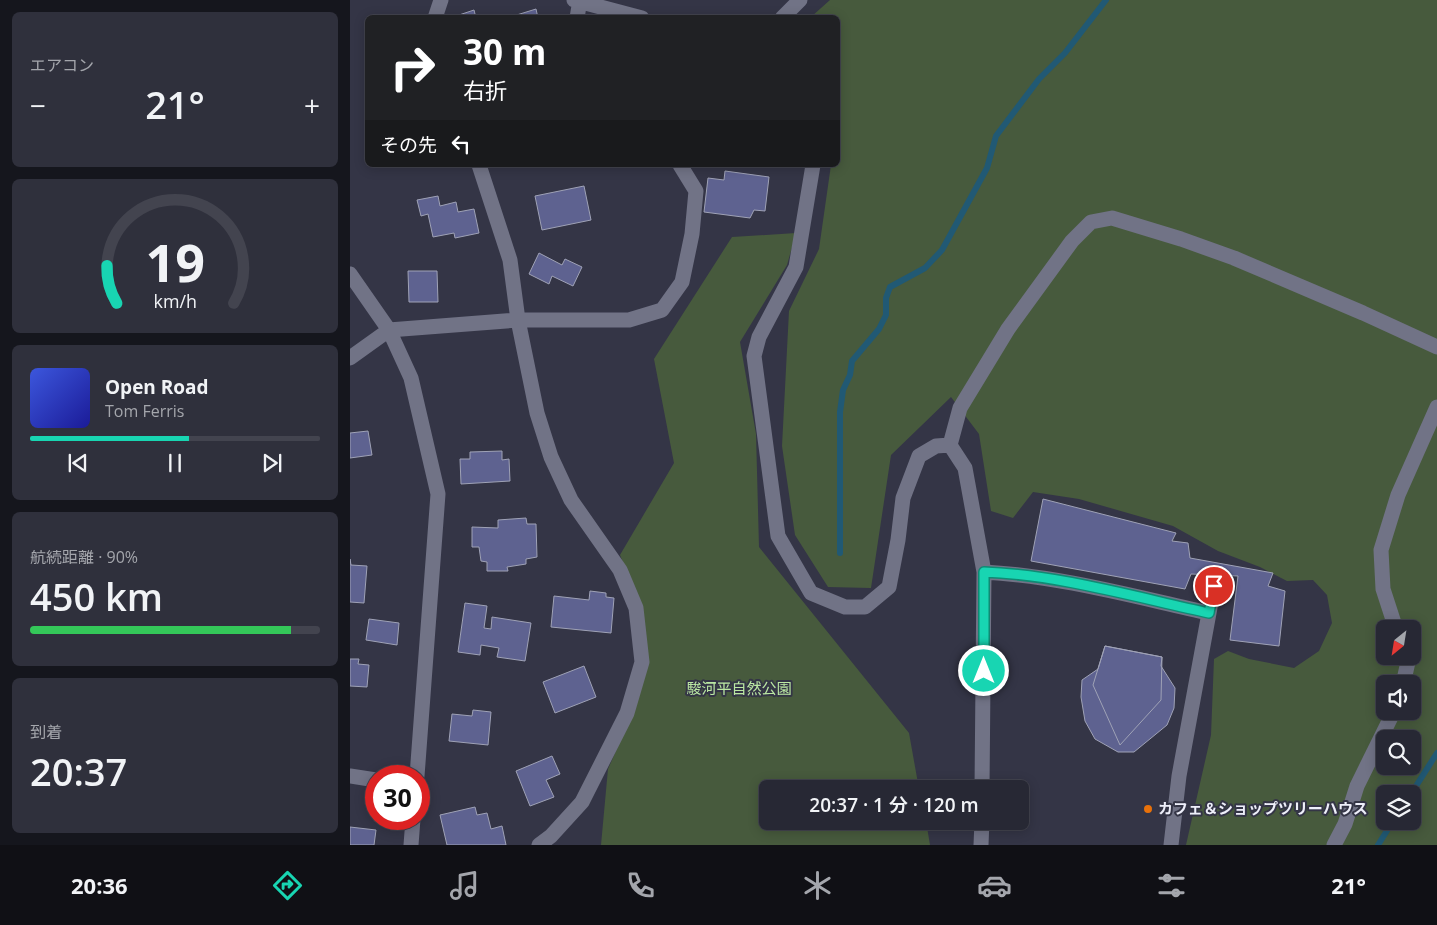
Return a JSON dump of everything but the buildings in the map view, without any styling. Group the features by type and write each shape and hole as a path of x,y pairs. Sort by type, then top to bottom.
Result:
{"street":[{"path":"437,15 441,0"},
{"path":"577,15 578,0 631,15"},
{"path":"785,15 800,0"},
{"path":"480,167 510,260 518,320 537,413 551,457 572,500 620,570 636,608 642,662 627,714 582,802 551,836 539,845"},
{"path":"350,358 388,330 518,320 629,320 662,310 682,282 692,234 696,191 681,167"},
{"path":"813,167 796,267 759,337 754,356 778,536 811,593 845,607 865,607 889,587 898,540 903,498 919,456 936,446 950,445"},
{"path":"982,780 984,572 965,468 950,445 960,408 1008,329 1072,241 1091,222 1112,218 1182,239 1354,309 1437,347"},
{"path":"350,274 388,330 412,378 438,494 418,765"},
{"path":"1393,620 1383,589 1382,550 1398,495 1437,407"},
{"path":"984,572 1007,573 1071,583 1209,613"},
{"path":"1170,845 1179,776 1214,586"},
{"path":"1334,845 1345,824 1357,786 1390,720"},
{"path":"350,776 365,778"},
{"path":"411,845 412,830"},
{"path":"981,845 982,830"}],"green space":[{"path":"830,0 1437,0 1437,845 1186,845 1211,735 1214,659 1228,651 1249,659 1294,668 1319,651 1332,623 1327,595 1313,580 1287,581 1260,567 1218,551 1173,526 1079,499 1033,492 1013,518 991,511 979,434 951,397 891,455 871,588 828,587 795,535 782,446 789,311 819,249 831,167 840,167 840,15 813,15"},
{"name":"駿河平自然公園","path":"796,233 787,265 740,342 756,434 759,547 909,733 917,780 759,780 759,830 928,830 930,845 601,845 608,769 634,710 641,607 620,555 674,463 654,359 732,237"}],"waterway":[{"path":"840,553 840,412 843,390 850,375 852,361 879,329 886,315 886,298 890,287 925,268 942,250 987,168 996,136 1039,79 1065,53 1106,0"},
{"path":"1417,785 1437,753"},
{"path":"1378,845 1387,830"}],"place":[{"name":"カフェ＆ショップツリーハウス","path":"1148,809"}],"route":[{"path":"984,671 984,572 1007,573 1071,583 1209,613 1214,586"}]}
